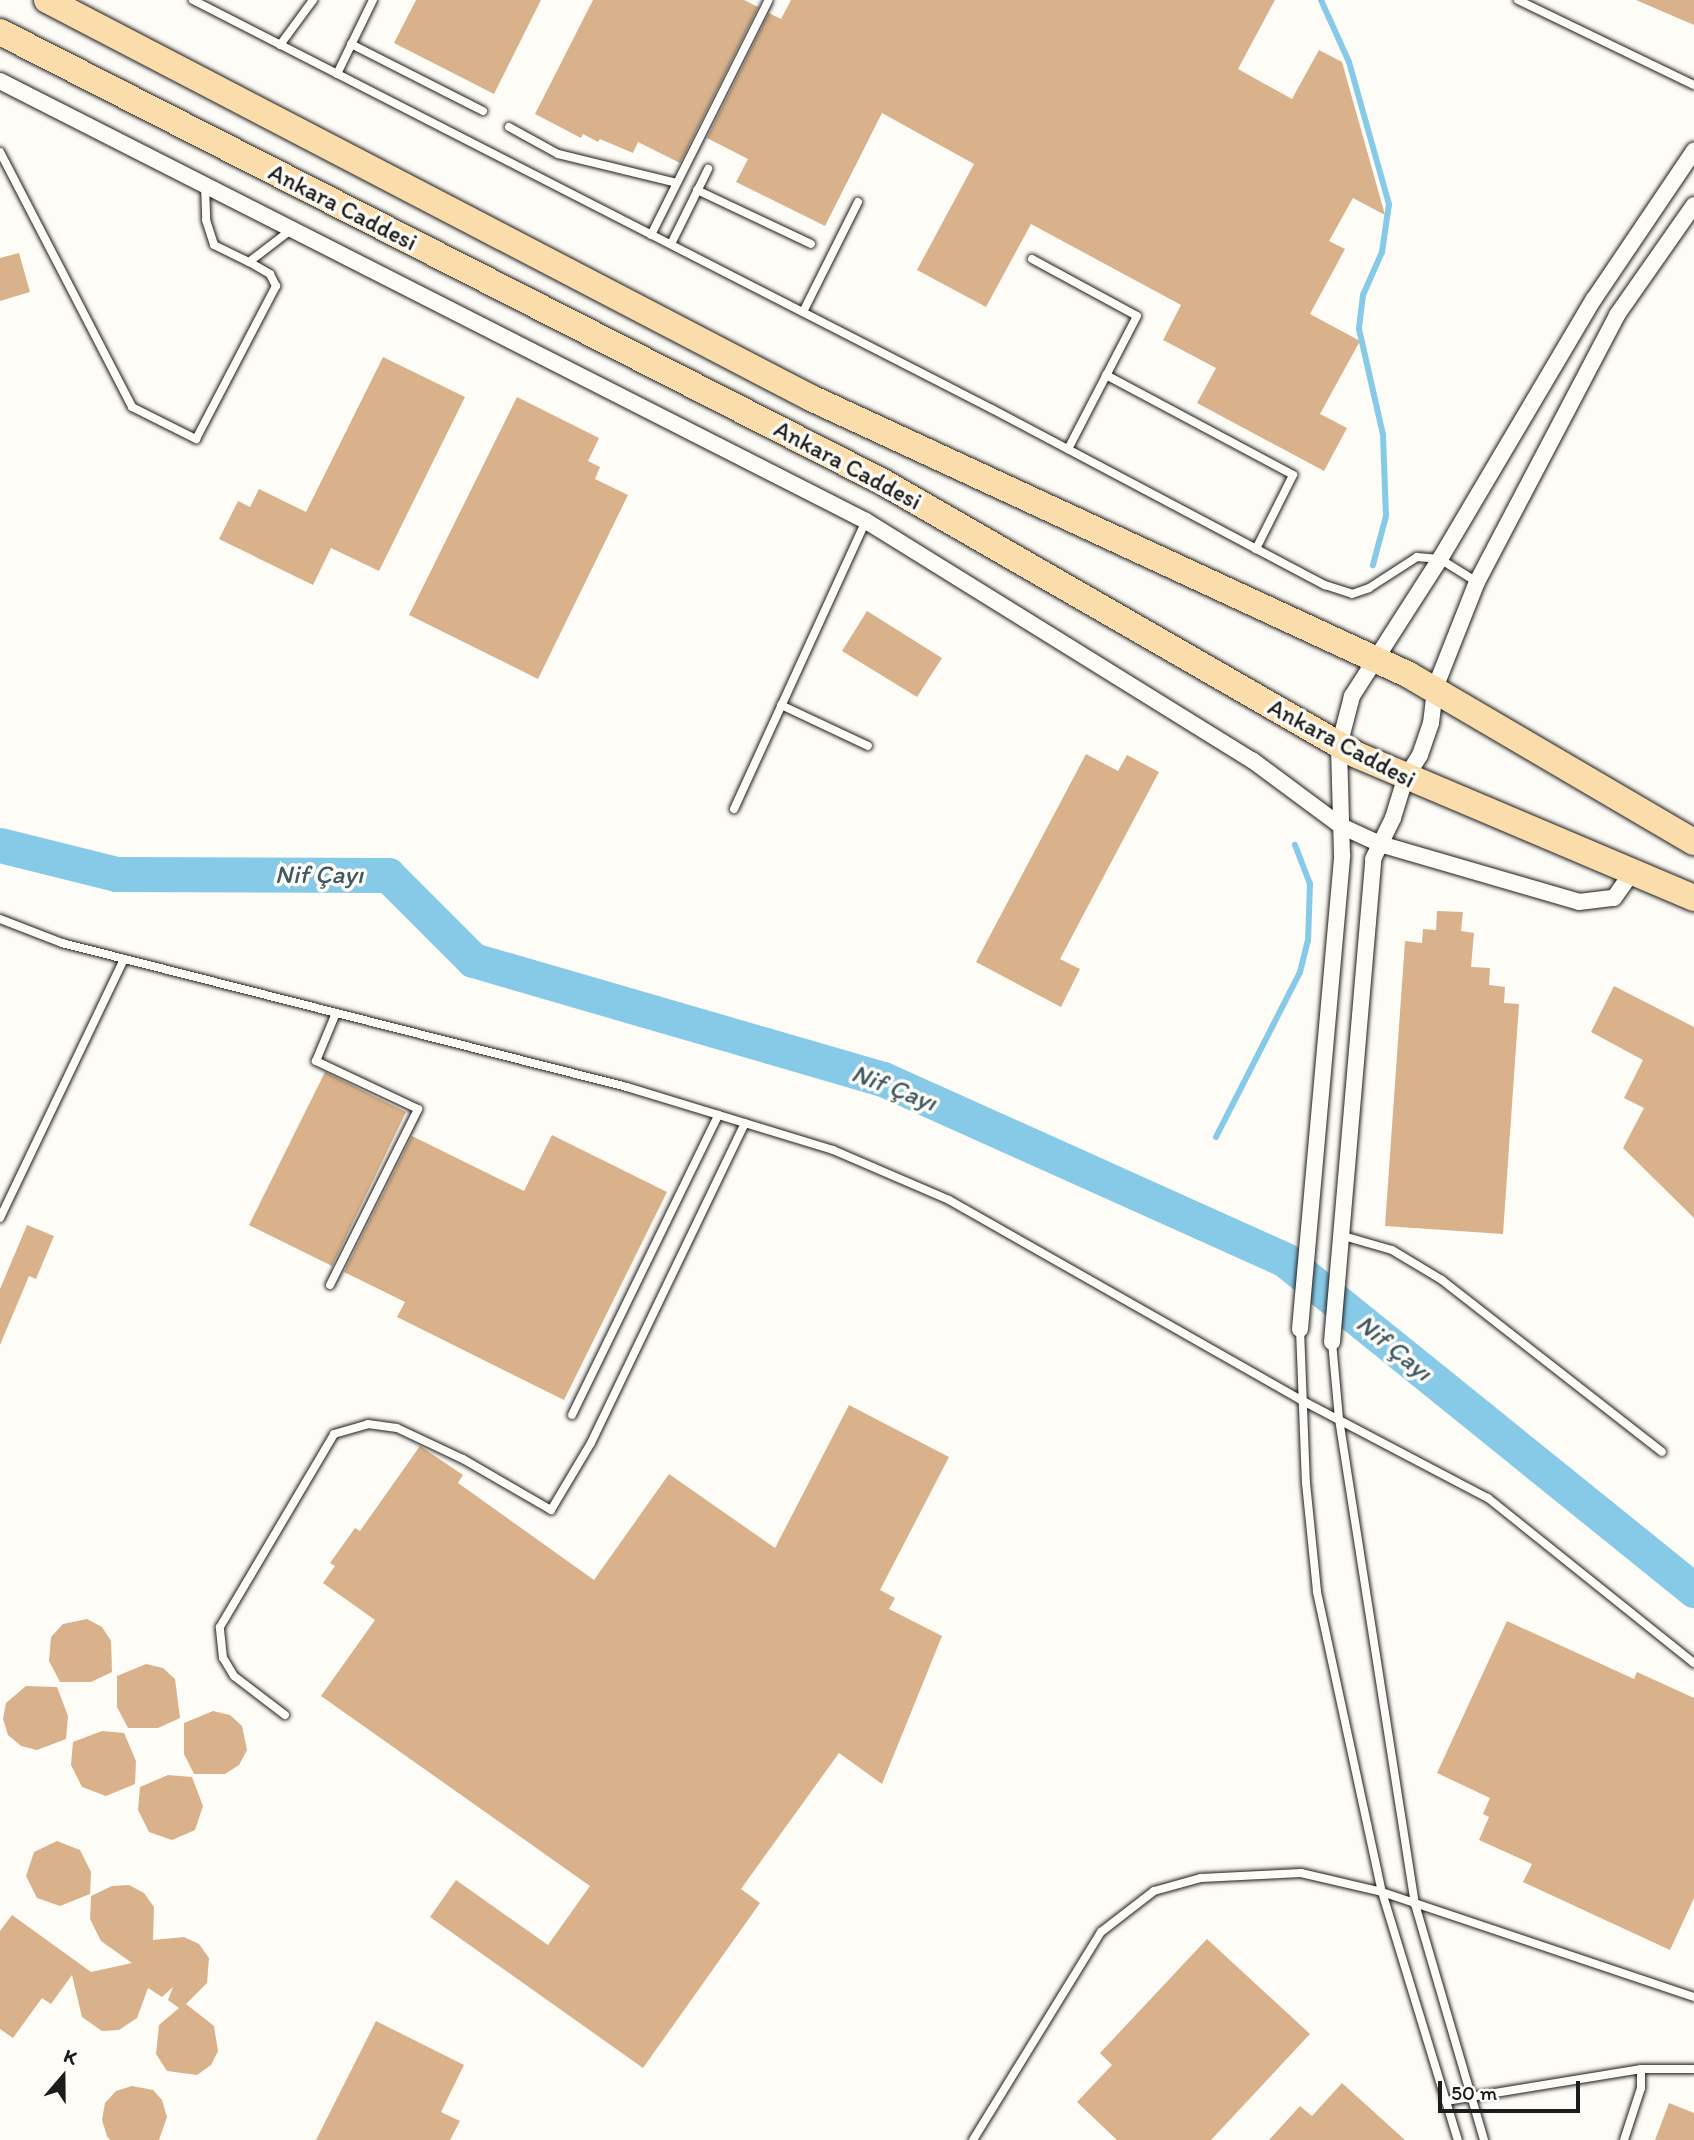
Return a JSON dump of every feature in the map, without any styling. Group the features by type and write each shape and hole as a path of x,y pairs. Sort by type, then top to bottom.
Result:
{"highway":[{"name":"Ankara Caddesi","path":"47,0 811,398 1435,688 1694,842"},
{"name":"Ankara Caddesi","path":"0,32 881,481 1339,746 1405,779 1694,898"}],"street":[{"path":"0,81 866,521 1252,760 1342,826 1381,844 1579,902 1614,898 1632,872"},
{"path":"1300,1329 1342,826 1339,746 1352,696 1440,559 1594,299 1694,151"},
{"path":"1332,1342 1373,859 1431,723 1435,688 1478,582 1617,316 1694,205"},
{"path":"1309,1232 1340,1235"}],"lane":[{"path":"192,0 1069,449 1325,585 1352,594 1369,588 1417,557 1440,559 1478,582"},
{"path":"281,45 313,0"},
{"path":"337,74 373,0"},
{"path":"1518,0 1694,85"},
{"path":"651,235 768,1"},
{"path":"351,44 483,111"},
{"path":"509,127 558,154 677,183"},
{"path":"0,152 132,407 197,439 276,286 270,274 214,245 206,220 205,185"},
{"path":"671,244 708,169"},
{"path":"697,190 811,244"},
{"path":"803,312 859,202"},
{"path":"249,262 292,229"},
{"path":"1032,259 1137,316 1069,449"},
{"path":"1106,375 1293,475 1256,549"},
{"path":"734,809 866,521"},
{"path":"781,705 868,746"},
{"path":"0,919 62,943 718,1115 833,1150 949,1200 1301,1400 1488,1498 1694,1664"},
{"path":"0,1218 124,959"},
{"path":"330,1285 418,1109 316,1061 336,1013"},
{"path":"572,1415 718,1115"},
{"path":"285,1715 234,1676 223,1658 220,1627 334,1434 368,1424 397,1428 463,1458 551,1510 592,1443 745,1123"},
{"path":"1340,1235 1392,1250 1442,1280 1662,1452"},
{"path":"1300,1329 1301,1400 1317,1591 1382,1892 1458,2140"},
{"path":"1332,1342 1339,1419 1415,1904 1484,2140"},
{"path":"973,2140 1101,1932 1154,1891 1201,1878 1301,1873 1382,1892 1694,1997"},
{"path":"1446,2101 1641,2069 1694,2069"},
{"path":"1624,2140 1641,2088 1641,2069"}],"building":[{"path":"416,0 541,0 494,94 394,43"},
{"path":"593,0 744,0 758,7 680,163 638,142 633,153 600,139 598,142 583,134 581,138 535,114"},
{"path":"791,0 1275,0 1238,69 1292,99 1319,50 1342,62 1385,215 1353,198 1329,241 1345,249 1310,314 1360,341 1320,414 1347,428 1324,471 1197,403 1216,368 1163,340 1181,305 1031,224 986,307 917,270 974,164 882,113 825,226 736,182 748,159 707,138 769,13 781,19"},
{"path":"1636,0 1694,0 1694,25"},
{"path":"19,253 30,292 0,301 0,258"},
{"path":"383,357 465,397 379,571 331,548 313,585 219,539 238,501 250,507 259,489 306,512"},
{"path":"517,397 599,438 588,461 600,467 595,479 628,495 538,679 409,615"},
{"path":"867,611 942,658 917,697 842,651"},
{"path":"1086,754 1118,771 1127,755 1159,772 1060,959 1080,969 1061,1007 976,962"},
{"path":"1437,911 1463,912 1461,931 1474,933 1471,967 1490,968 1489,985 1505,987 1504,1003 1519,1004 1503,1234 1385,1226 1405,941 1422,943 1423,929 1436,930"},
{"path":"1614,986 1694,1027 1694,1218 1623,1148 1644,1108 1624,1098 1643,1060 1591,1032"},
{"path":"325,1072 406,1112 332,1266 249,1225"},
{"path":"552,1135 667,1192 564,1400 397,1317 405,1302 344,1272 412,1136 524,1191"},
{"path":"27,1225 54,1236 36,1279 29,1276 0,1345 0,1289"},
{"path":"849,1405 949,1457 880,1590 895,1598 889,1609 942,1636 882,1784 839,1753 741,1889 760,1903 643,2068 430,1917 456,1880 548,1945 590,1886 321,1696 375,1620 323,1583 335,1566 330,1563 355,1528 360,1531 420,1446 463,1475 458,1483 594,1580 669,1474 775,1548"},
{"path":"87,1619 102,1627 111,1641 112,1672 91,1682 60,1682 49,1661 51,1637 63,1624"},
{"path":"1507,1621 1634,1679 1637,1672 1694,1698 1694,1898 1670,1950 1523,1882 1532,1864 1479,1840 1489,1817 1483,1814 1490,1798 1437,1773"},
{"path":"146,1664 163,1668 175,1679 180,1718 158,1728 128,1728 117,1707 117,1676"},
{"path":"26,1686 57,1687 68,1716 66,1739 37,1750 21,1746 8,1735 3,1719 6,1703"},
{"path":"213,1711 230,1715 242,1726 247,1750 239,1765 225,1774 194,1774 184,1754 184,1723"},
{"path":"102,1731 124,1733 136,1761 135,1784 106,1796 82,1787 71,1765 73,1742"},
{"path":"168,1775 192,1777 203,1806 195,1830 172,1840 149,1832 138,1810 140,1787"},
{"path":"57,1841 80,1850 91,1872 90,1894 60,1906 37,1898 26,1876 34,1852"},
{"path":"129,1885 144,1893 154,1907 153,1940 184,1937 199,1944 209,1958 207,1983 186,2004 214,2026 218,2051 211,2065 197,2075 167,2071 156,2054 159,2025 179,2008 168,2000 173,1987 162,1997 148,1988 137,2018 119,2030 102,2031 82,2017 72,1975 51,2004 42,1998 13,2038 0,2029 0,1931 12,1915 91,1972 132,1963 101,1941 90,1919 91,1896 112,1886"},
{"path":"1207,1939 1310,2034 1211,2140 1117,2140 1077,2102 1112,2065 1100,2053"},
{"path":"376,2021 464,2065 441,2112 460,2121 450,2140 316,2140"},
{"path":"1342,2083 1405,2140 1269,2140 1300,2106 1312,2116"},
{"path":"132,2086 153,2090 162,2100 167,2117 159,2140 110,2140 107,2136 102,2120 105,2103 116,2091"},
{"path":"1669,2103 1694,2113 1694,2140 1655,2140"}],"waterway":[{"path":"1321,0 1349,62 1389,204 1382,252 1363,295 1359,329 1383,435 1386,516 1373,565"},
{"name":"Nif Çayı","path":"0,845 116,874 388,875 473,960 883,1079 1285,1260 1694,1590"},
{"path":"1216,1137 1300,972 1308,941 1310,884 1295,845"}]}
